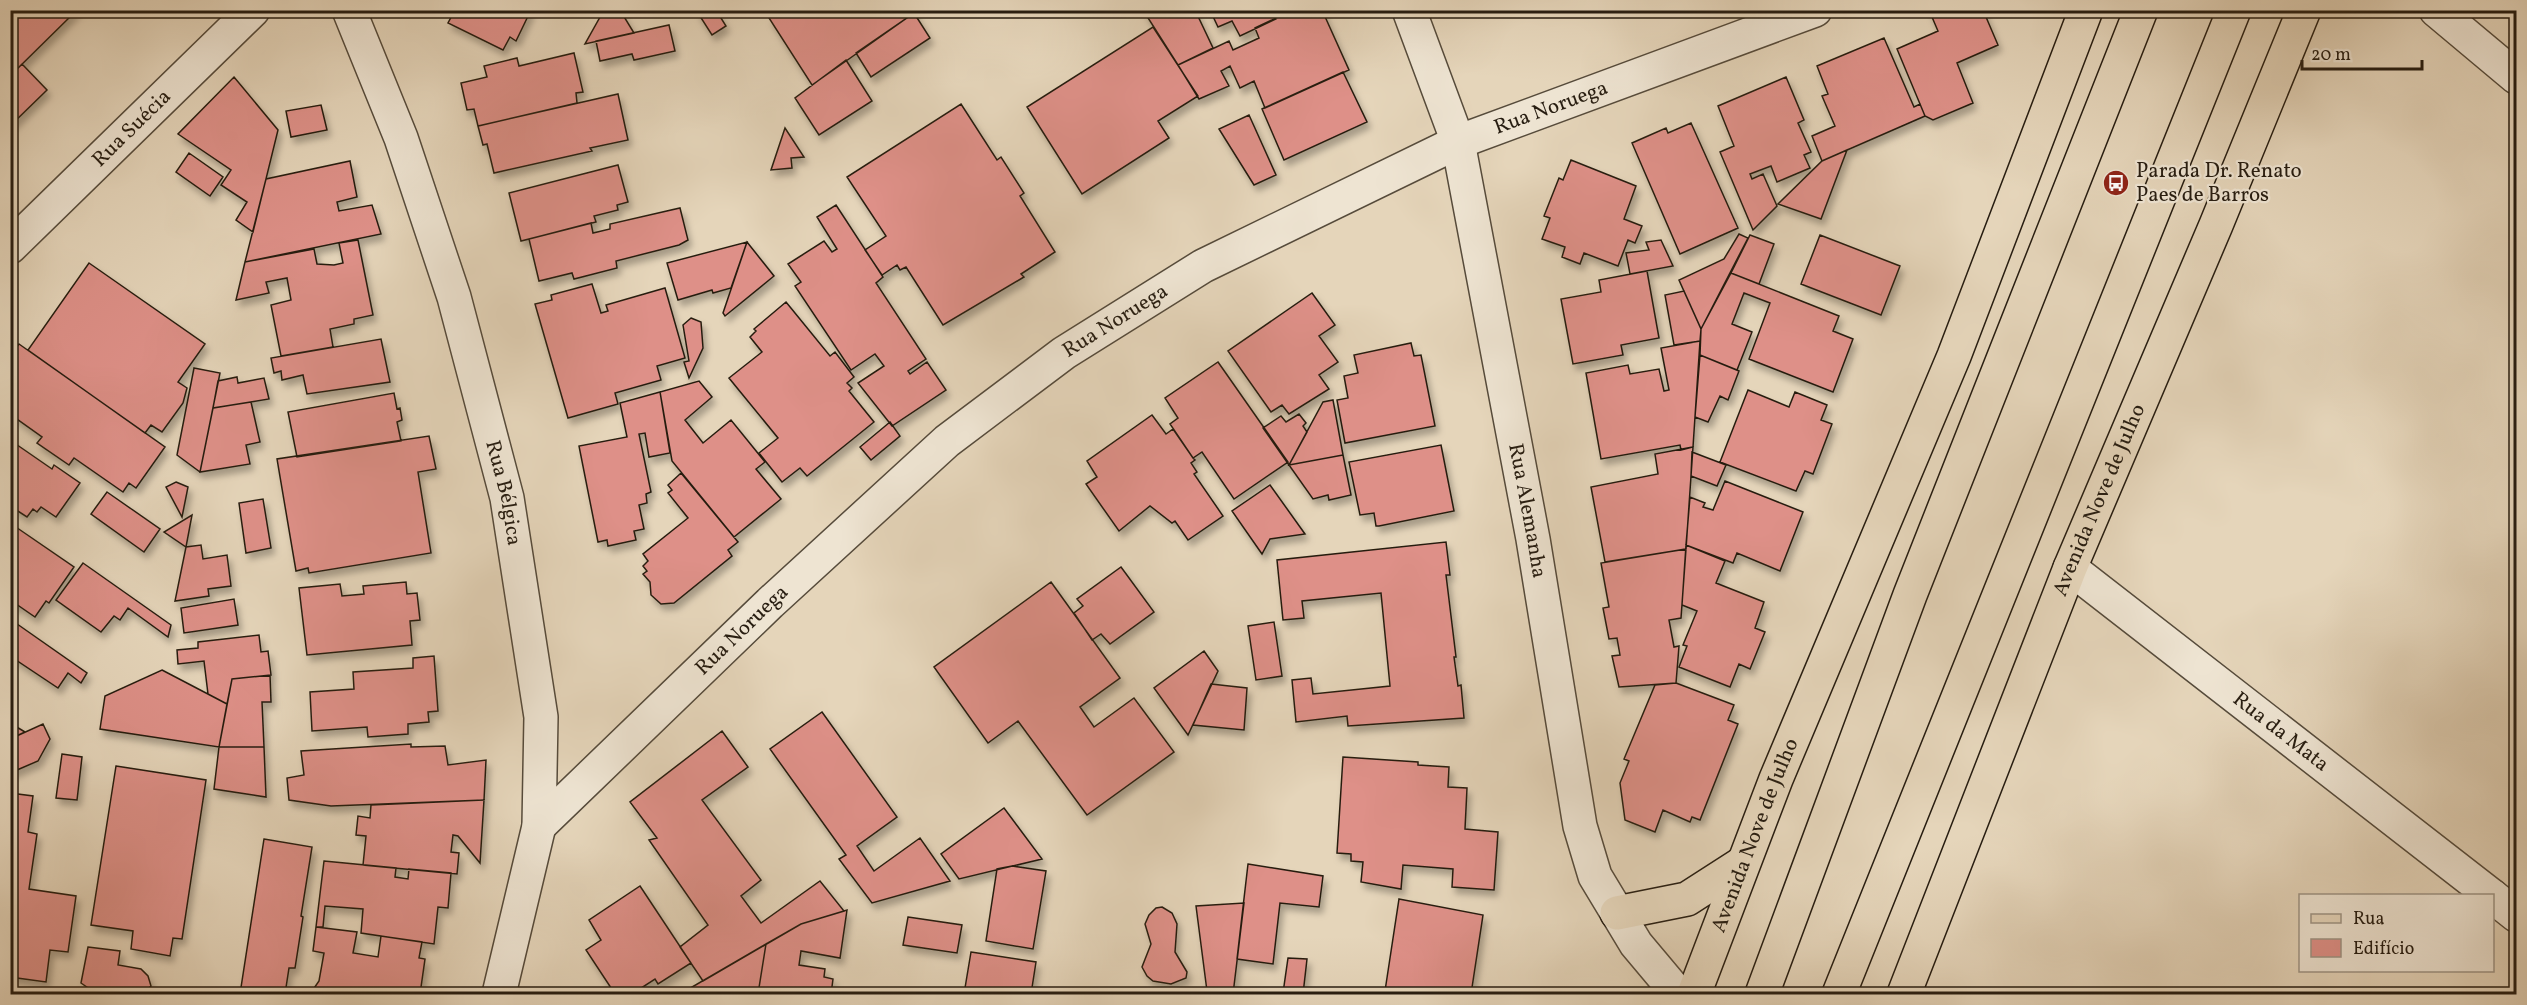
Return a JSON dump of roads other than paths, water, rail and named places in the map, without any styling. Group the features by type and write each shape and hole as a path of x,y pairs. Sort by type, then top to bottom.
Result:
{"main road":[{"name":"Avenida Nove de Julho","path":"1694,994 1743,863 1954,356 2086,10"},
{"path":"1762,994 1910,595 2141,10"},
{"path":"1839,994 2234,10"},
{"name":"Avenida Nove de Julho","path":"1904,994 2070,568 2221,214 2304,10"},
{"path":"1617,913 1687,899 1743,863"}],"street":[{"name":"Rua Suécia","path":"10,247 253,10"},
{"name":"Rua Bélgica","path":"349,10 401,138 454,297 507,498 541,717 539,826 499,994"},
{"name":"Rua Alemanha","path":"1409,10 1458,142 1533,539 1580,826 1595,876 1636,944 1678,994"},
{"name":"Rua Noruega","path":"539,826 770,603 947,441 1064,353 1203,266 1458,142 1815,10"},
{"path":"2436,10 2517,77"},
{"name":"Rua da Mata","path":"2070,568 2489,894"},
{"name":"Rua da Mata","path":"2494,898 2517,915"}],"place":[{"name":"Parada Dr. Renato Paes de Barros","path":"2116,183"}]}
